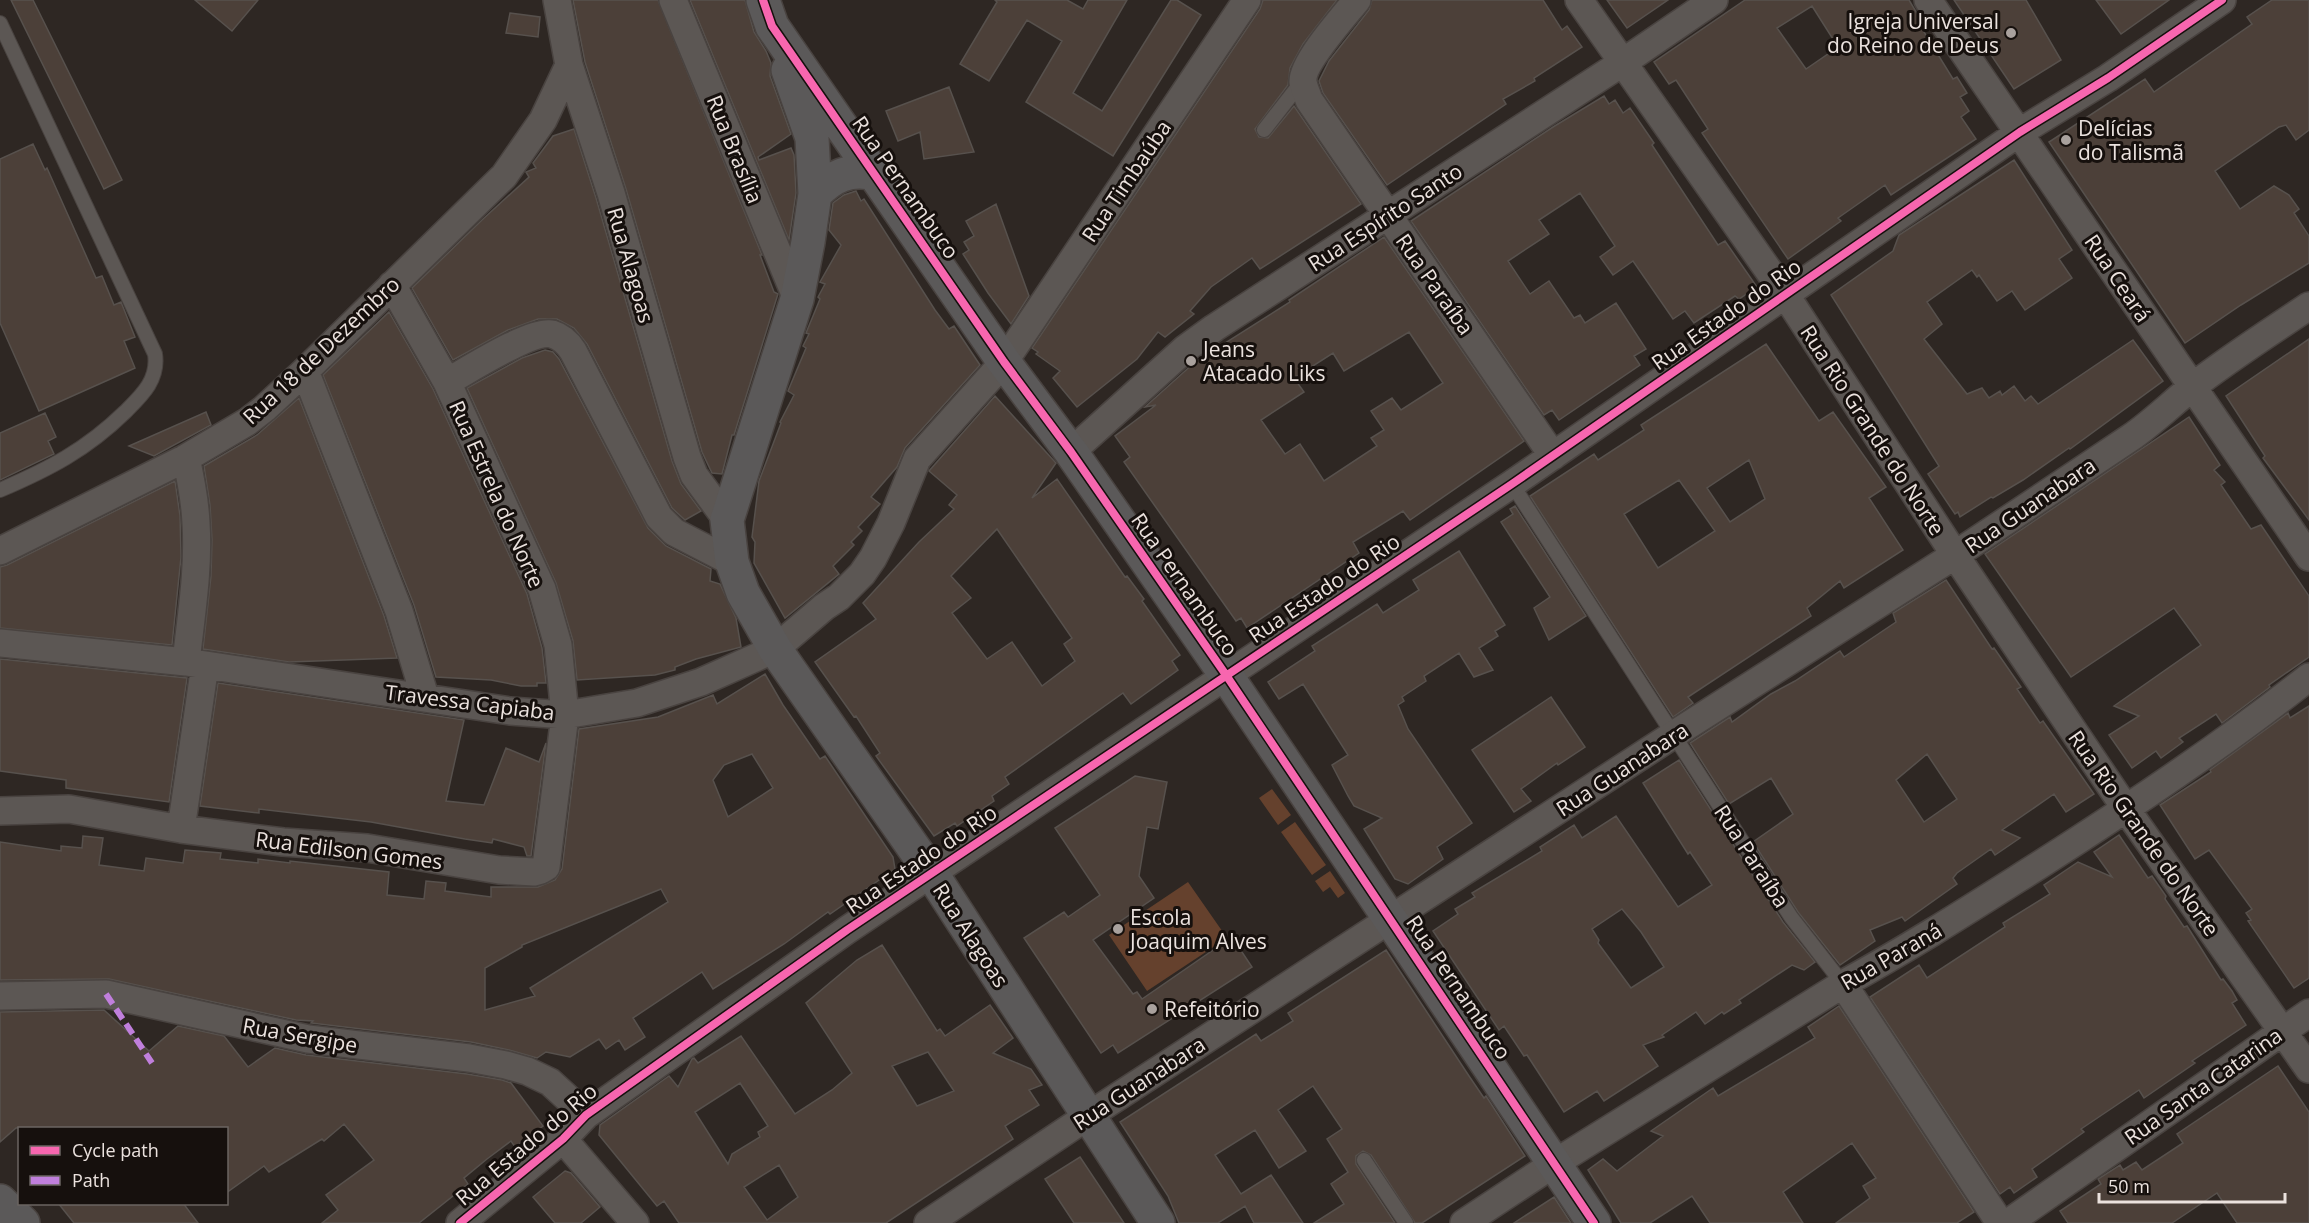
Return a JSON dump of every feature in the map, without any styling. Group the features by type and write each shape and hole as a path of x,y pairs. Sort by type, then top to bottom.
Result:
{"street":[{"name":"Rua Alagoas","path":"557,0 569,65 611,193 687,458 694,475 727,520"},
{"name":"Rua Brasília","path":"673,0 797,299"},
{"name":"Rua Timbaúba","path":"1004,362 1247,0"},
{"path":"1302,80 1307,67 1322,44 1357,0"},
{"name":"Rua Rio Grande do Norte","path":"1579,0 1785,294 1955,555 2126,809 2309,1068"},
{"name":"Rua Espírito Santo","path":"1071,452 1185,349 1622,63 1714,0"},
{"name":"Rua Ceará","path":"1928,0 2309,557"},
{"name":"Rua Estado do Rio","path":"460,1223 564,1139 586,1115 838,936 1512,484 2020,132 2108,78 2222,0"},
{"name":"Rua Alagoas","path":"768,13 812,138 815,194 797,299 727,520 732,562 743,593 775,650 932,874 1158,1223"},
{"name":"Rua Pernambuco","path":"768,13 1004,362 1071,452 1226,675 1594,1223"},
{"name":"Rua 18 de Dezembro","path":"0,551 186,458 247,422 305,371 504,176 543,120 569,65"},
{"name":"Rua Paraíba","path":"1302,80 1309,100 1552,456"},
{"path":"815,194 838,175 850,171 875,174"},
{"name":"Rua Estrela do Norte","path":"392,285 447,382 542,589 558,645 565,715"},
{"name":"Rua Guanabara","path":"928,1223 1391,918 1955,555 2148,426 2192,388 2309,306"},
{"path":"447,382 535,336 552,334 564,339 573,351 659,517 674,532 732,562"},
{"name":"Travessa Capiaba","path":"0,643 196,664 510,711 565,715 668,694 775,650 824,607 839,597 862,574 873,558 891,523 917,459 1004,362"},
{"path":"305,371 399,611 425,697"},
{"path":"181,828 196,664 194,497 186,458"},
{"name":"Rua Paraná","path":"1464,1223 1555,1163 1843,984 1956,918 2126,809 2242,729 2309,677"},
{"name":"Rua Edilson Gomes","path":"0,811 69,809 283,842 367,848 499,870 541,870 546,867 565,715"},
{"name":"Rua Paraíba","path":"1843,984 2000,1223"},
{"name":"Rua Sergipe","path":"0,996 105,994 308,1039 469,1058 506,1065 527,1071 550,1082 586,1115"},
{"name":"Rua Santa Catarina","path":"2008,1223 2309,1013"},
{"path":"564,1139 635,1223"}],"lane":[{"path":"0,23 155,354 156,363 147,391 101,436 60,463 0,490"},
{"path":"1264,130 1302,80"},
{"name":"Rua Paraíba","path":"1512,484 1791,917 1843,984"},
{"path":"1364,1160 1406,1223"}],"shaded area":[{"path":"1272,789 1291,815 1278,825 1259,798"},
{"path":"1295,822 1326,865 1312,875 1281,832"},
{"path":"1330,871 1345,893 1338,898 1330,887 1323,892 1315,881"},
{"path":"1188,882 1227,938 1147,991 1109,935"}],"building":[{"path":"11,0 33,0 122,180 104,189"},
{"path":"195,0 258,0 232,31"},
{"path":"573,0 658,0 762,255 760,255 774,292 778,294 734,435 732,435 722,474 712,473 702,452 626,189 585,62"},
{"path":"690,0 745,0 754,32 771,63 770,76 791,134 758,157 759,160 791,148 794,155 796,193 789,240"},
{"path":"995,0 1067,0 1083,9 1088,0 1127,0 1073,93 1102,111 1171,0 1177,0 1201,15 1113,156 1026,102 1062,41 1027,20 989,81 960,64 997,2"},
{"path":"1263,0 1337,0 1303,44 1290,68 1288,85 1255,129 1259,137 1268,138 1294,106 1361,204 1260,269 1252,258 1211,287 1190,311 1194,314 1165,337 1158,332 1137,359 1077,407 1053,378 1060,371 1036,354 1038,352 1032,348 1260,9"},
{"path":"1372,0 1543,0 1562,30 1567,26 1582,47 1534,78 1535,81 1503,99 1506,104 1387,185 1323,93 1319,81 1329,61 1369,10"},
{"path":"1607,0 1668,0 1627,28"},
{"path":"1745,0 1909,0 1927,30 1924,32 1953,79 1957,77 1967,93 1960,97 1969,111 1961,117 1976,139 1891,195 1885,185 1838,218 1841,221 1788,259 1702,133 1708,129 1676,80 1669,84 1654,62","holes":["1812,6 1838,47 1806,69 1777,28"]},
{"name":"Igreja Universal do Reino de Deus","path":"1954,0 2026,0 2061,60 2014,89"},
{"path":"2096,0 2169,0 2121,34"},
{"path":"2272,0 2309,0 2309,130 2296,140 2286,125 2279,127 2215,171 2240,209 2274,186 2289,195 2299,209 2294,213 2309,236 2309,263 2185,343 2049,142 2145,79 2154,92 2252,24 2247,17"},
{"path":"510,13 540,17 538,37 506,33"},
{"path":"949,87 974,152 924,159 920,132 898,141 886,111"},
{"path":"1604,96 1609,104 1615,100 1623,113 1630,108 1718,245 1725,241 1757,287 1739,299 1735,296 1694,323 1685,311 1673,319 1633,261 1613,275 1600,257 1615,246 1580,193 1539,220 1549,234 1508,261 1530,294 1549,281 1574,318 1580,315 1585,323 1616,303 1646,349 1634,356 1640,365 1559,420 1552,410 1544,415 1411,221"},
{"path":"574,129 672,461 681,484 701,511 685,520 672,508 587,344 574,328 557,319 538,319 508,330 453,360 412,288 529,177 526,172 536,168 533,163 553,136"},
{"path":"33,144 45,170 47,168 96,278 102,276 114,305 121,302 135,337 124,341 135,368 39,411 0,323 0,159"},
{"path":"2014,160 2072,250 2059,259 2072,278 2025,310 2012,291 1997,301 1979,275 1977,277 1972,270 1927,302 1942,324 1924,339 1967,394 1982,388 1989,398 2000,391 2002,395 2014,386 2025,401 2031,396 2038,404 2133,340 2163,381 2070,449 1960,517 1958,512 1955,514 1928,474 1939,466 1831,295 1893,251 1899,235"},
{"path":"856,191 861,201 864,199 935,310 949,329 954,326 980,365 905,448 897,467 871,497 880,504 858,527 862,531 851,542 854,545 833,566 839,574 785,618 754,563 755,542 752,537 759,481 780,422 794,395 788,391 806,348 803,346 809,334 806,333 820,299 818,297 825,284 820,282 841,245 829,230 833,203 844,195"},
{"path":"996,204 1029,296 1011,324 963,254 969,250 964,242 974,236 966,221"},
{"path":"1384,237 1524,441 1410,520 1403,511 1353,542 1359,553 1247,628 1241,618 1236,621 1124,462 1130,457 1115,436 1156,405 1145,407 1195,362 1290,302 1289,300","holes":["1409,332 1443,383 1401,410 1392,398 1371,411 1384,430 1371,438 1377,446 1324,481 1300,444 1285,454 1261,420 1304,392 1294,378 1333,353 1344,371"]},
{"path":"389,312 433,389 527,594 542,648 546,683 537,683 537,686 521,686 491,680 436,677 414,605 323,375"},
{"path":"2309,339 2309,520 2263,458 2265,456 2226,396"},
{"path":"1766,344 1819,421 1833,412 1886,487 1869,498 1903,550 1844,588 1840,581 1807,608 1811,616 1688,697 1693,703 1673,717 1530,496 1594,454 1598,460 1644,430 1641,425","holes":["1749,460 1765,499 1730,522 1707,488","1679,480 1715,531 1658,568 1624,514"]},
{"path":"545,350 553,352 559,359 648,528 666,546 711,569 710,581 720,584 736,618 741,647 696,659 675,667 675,670 655,675 577,680 573,641 556,583 467,388 522,358"},
{"path":"995,396 1056,463 1032,498 1057,479 1125,577 1127,576 1144,599 1142,601 1180,655 1172,661 1178,670 1131,704 1123,693 1005,777 1009,784 992,796 994,801 957,826 955,823 934,836 876,756 880,753 856,716 854,717 815,662 876,619 863,603 919,542 954,509 949,505 957,495 929,471","holes":["997,529 1072,638 1064,644 1075,661 1042,686 1012,642 987,659 952,613 971,598 951,576"]},
{"path":"299,398 384,616 397,658 289,662 203,649 211,576 212,540 204,466 257,435"},
{"path":"206,412 211,425 154,456 129,446"},
{"path":"45,413 56,437 48,441 54,454 0,480 0,433"},
{"path":"2189,417 2220,465 2214,470 2225,482 2221,485 2251,529 2261,525 2309,596 2309,657 2269,685 2270,687 2222,723 2216,714 2179,738 2183,742 2161,758 2156,751 2132,768 2109,735 2139,716 2114,706 2201,645 2174,608 2071,677 1985,554"},
{"path":"175,481 180,516 181,557 172,645 0,628 0,567"},
{"path":"1515,506 1586,616 1549,640 1534,608 1550,597 1501,522 1513,514 1510,509"},
{"path":"1459,551 1505,625 1495,631 1498,636 1479,648 1493,670 1474,677 1459,653 1424,676 1426,681 1402,697 1404,701 1398,705 1408,729 1472,823 1437,847 1443,859 1408,884 1395,879 1364,829 1382,818 1354,806 1348,796 1332,765 1348,755 1303,684 1279,699 1268,682 1315,651 1312,646 1377,604 1383,613 1419,590 1413,580"},
{"path":"1946,580 1992,649 1994,648 2021,687 2017,689 2040,723 2043,721 2094,794 2066,812 2054,794 2002,830 2020,838 1995,855 1991,849 1957,873 1953,878 1957,884 1905,921 1902,917 1870,930 1875,941 1840,965 1798,912 1753,842 1793,814 1771,778 1729,804 1690,743 1730,717 1732,722 1771,694 1840,651 1844,657 1896,622 1893,613","holes":["1927,754 1957,799 1924,822 1896,780"]},
{"path":"0,659 187,678 169,802 66,788 66,780 0,771"},
{"path":"765,674 820,759 825,756 893,857 895,869 713,989 702,972 633,1018 645,1037 625,1050 619,1040 606,1049 599,1039 570,1057 546,1052 537,1058 471,1042 311,1023 313,1021 296,1020 109,979 0,980 0,842 61,851 61,846 82,848 83,836 103,838 99,865 144,871 146,858 183,863 185,850 221,853 220,859 258,863 258,859 290,863 290,861 389,872 387,895 424,899 426,881 446,883 445,891 491,897 491,887 538,887 555,880 562,869 579,729 658,717 713,695 717,704","holes":["752,754 773,788 728,817 713,780 724,765","661,889 668,902 530,988 535,996 485,1010 485,968 522,945"]},
{"path":"218,683 464,720 446,801 484,805 506,748 539,762 546,743 531,856 527,856 524,847 493,839 492,843 371,822 259,809 259,813 200,806"},
{"path":"1551,697 1585,747 1558,765 1557,763 1521,789 1531,801 1514,812 1472,750"},
{"path":"2309,706 2309,978 2294,988 2248,921 2251,920 2246,913 2252,909 2209,850 2195,859 2160,805 2211,772 2210,770 2288,713 2290,718"},
{"path":"1679,760 1783,922 1815,962 1804,970 1792,965 1739,1000 1741,1003 1705,1024 1696,1012 1662,1035 1664,1037 1643,1045 1658,1066 1604,1101 1597,1091 1564,1112 1527,1055 1524,1056 1504,1026 1499,1030 1433,931 1458,914 1455,909 1475,897 1472,893 1542,851 1540,847 1574,825 1582,838 1616,816 1678,907 1712,885 1690,852 1688,854 1643,783","holes":["1622,909 1641,932 1664,967 1631,988 1598,943 1599,940 1592,929"]},
{"path":"1135,776 1167,782 1158,829 1147,827 1139,876 1154,898 1093,940 1133,994 1137,992 1142,999 1232,937 1252,967 1118,1053 1113,1045 1101,1053 1024,938 1064,912 1068,917 1100,895 1055,828"},
{"path":"2119,835 2148,878 2152,876 2184,927 2187,926 2221,980 2223,979 2232,991 2237,1000 2232,1003 2246,1025 2192,1061 2195,1063 2144,1098 2139,1090 2081,1129 2084,1132 2032,1169 2037,1177 2014,1193 2010,1187 2000,1194 1870,997 1919,965 1927,978 2005,927 2003,923 2050,894 2044,885 2078,862 2112,877 2094,852"},
{"path":"882,945 937,1031 940,1029 945,1036 990,1005 1013,1038 993,1053 1031,1069 1042,1085 1029,1090 1039,1105 1005,1126 1013,1139 886,1223 679,1223 664,1201 657,1206 599,1135 600,1125 669,1076 678,1087 692,1059 694,1058 698,1063 741,1036 795,1114 832,1090 852,1073 806,1003 857,960","holes":["928,1052 954,1091 917,1106 892,1066","740,1083 768,1126 758,1132 760,1137 732,1154 728,1164 695,1112","779,1165 798,1197 767,1220 744,1187"]},
{"path":"1386,950 1525,1156 1422,1223 1415,1223 1371,1155 1363,1151 1356,1156 1356,1164 1395,1223 1314,1223 1344,1204 1331,1184 1348,1172 1327,1139 1342,1129 1313,1086 1278,1110 1306,1151 1279,1168 1255,1130 1215,1155 1241,1194 1271,1175 1303,1223 1254,1223 1245,1206 1218,1223 1179,1223 1168,1196 1120,1122 1256,1034 1261,1041 1293,1021 1288,1013"},
{"path":"1839,1006 1974,1212 1957,1223 1836,1223 1870,1198 1863,1186 1876,1178 1852,1143 1783,1192 1803,1223 1710,1223 1692,1196 1650,1223 1621,1223 1588,1170 1603,1159 1617,1171 1663,1136 1651,1131 1713,1088 1718,1096 1815,1038 1808,1027"},
{"path":"104,1010 149,1051 178,1026 224,1036 248,1067 275,1048 306,1055 502,1080 511,1083 543,1126 515,1147 511,1141 487,1159 464,1178 468,1184 419,1223 322,1223 338,1210 326,1195 374,1160 344,1124 324,1141 322,1139 269,1172 264,1166 228,1192 228,1127 18,1127 0,1142 0,1012"},
{"path":"2278,1066 2309,1112 2309,1223 2237,1223 2217,1193 2172,1223 2068,1223 2060,1211 2101,1184 2098,1179 2120,1165 2123,1170 2136,1162 2142,1170 2183,1143 2177,1134"},
{"path":"1080,1157 1124,1223 1074,1223 1045,1179"},
{"path":"565,1171 571,1173 600,1207 581,1223 555,1223 533,1197"},
{"path":"1554,1197 1571,1223 1514,1223"},
{"path":"60,1205 184,1205 198,1223 74,1223"}],"marked path":[{"path":"106,994 152,1063"}],"cycle path":[{"path":"763,0 772,26 1004,362 1071,452 1226,675 1594,1223"},
{"path":"460,1223 563,1139 586,1115 847,930 1512,484 2020,132 2108,78 2222,0"}],"place":[{"name":"Igreja Universal do Reino de Deus","path":"2011,33"},
{"name":"Delícias do Talismã","path":"2066,140"},
{"name":"Jeans Atacado Liks","path":"1191,361"},
{"name":"Escola Joaquim Alves","path":"1118,929"},
{"name":"Refeitório","path":"1152,1009"}]}
